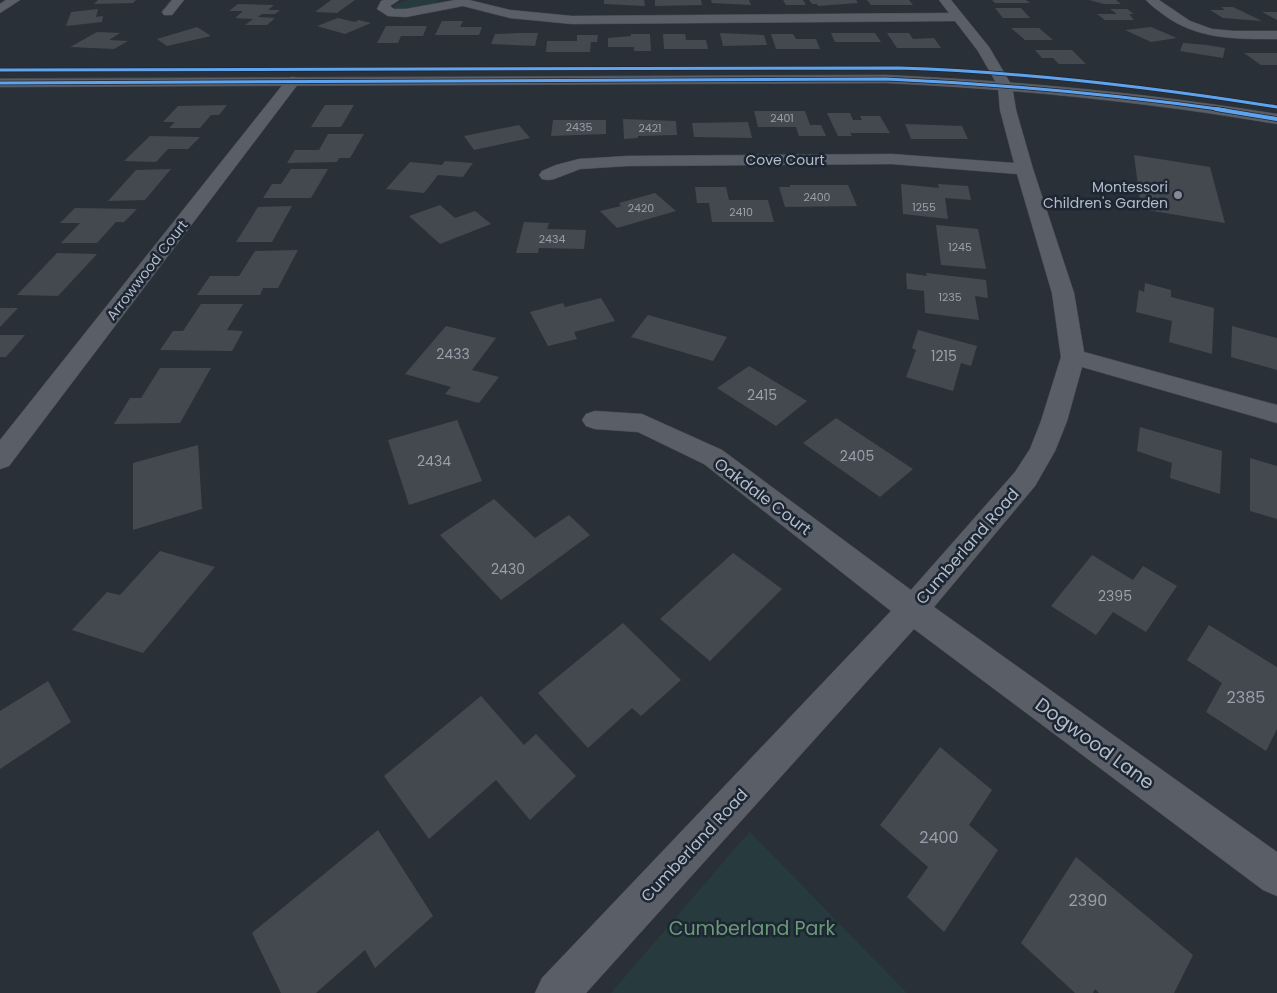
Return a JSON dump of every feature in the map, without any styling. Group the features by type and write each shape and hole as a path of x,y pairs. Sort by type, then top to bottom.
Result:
{"street":[{"path":"0,8 14,0"},
{"path":"168,12 178,0"},
{"path":"393,0 385,4 383,8 392,13 406,13 463,1 510,14 572,20 958,17"},
{"name":"Cumberland Road","path":"557,993 913,610 1026,478 1042,450 1054,421 1073,358 1063,294 1024,169 1008,110 1005,86 984,50 944,0"},
{"path":"1152,0 1182,21 1205,31 1240,35 1277,35"},
{"path":"0,84 846,79 945,81 1151,100 1277,119"},
{"name":"Arrowwood Court","path":"0,459 293,81"},
{"name":"Cove Court","path":"548,175 579,164 627,161 892,160 1024,169"},
{"path":"1073,358 1277,414"},
{"name":"Oakdale Court","path":"595,420 642,424 713,458 913,610"},
{"name":"Dogwood Lane","path":"913,610 1277,876"}],"green space":[{"path":"408,0 438,1 418,9 395,8 394,5"},
{"name":"Cumberland Park","path":"750,832 907,993 611,993"}],"building":[{"path":"98,0 136,0 133,3 94,4"},
{"path":"331,0 355,0 337,13 315,12"},
{"path":"604,0 644,0 645,6 604,4"},
{"path":"655,0 701,0 702,5 655,6"},
{"path":"711,0 749,0 751,5 712,3"},
{"path":"783,0 803,0 806,5 786,5"},
{"path":"809,0 856,0 858,3 818,6 817,4 812,4"},
{"path":"867,0 909,0 913,5 871,5"},
{"path":"992,0 1026,0 1030,3 995,3"},
{"path":"1089,0 1116,0 1121,4 1104,4"},
{"path":"238,4 274,5 268,10 280,10 275,14 262,14 258,17 275,18 267,25 245,25 253,19 235,18 243,11 229,11"},
{"path":"1221,7 1233,7 1262,21 1223,18 1210,10 1225,10"},
{"path":"995,8 1021,8 1030,18 1003,18"},
{"path":"98,9 96,17 103,16 102,22 66,26 71,12"},
{"path":"1110,9 1127,9 1134,14 1129,14 1134,20 1105,20 1097,14 1117,14"},
{"path":"1262,12 1277,12 1277,20"},
{"path":"338,18 371,23 345,34 317,26"},
{"path":"442,21 463,21 460,27 482,27 479,35 435,35"},
{"path":"386,26 427,26 423,36 401,36 398,43 377,43"},
{"path":"197,27 211,36 167,46 157,39"},
{"path":"1151,27 1177,38 1151,42 1125,30"},
{"path":"1011,28 1039,28 1053,40 1025,40"},
{"path":"97,32 120,33 109,40 128,41 114,49 70,47"},
{"path":"538,33 535,46 491,44 495,34"},
{"path":"720,33 764,35 767,45 723,46"},
{"path":"831,33 875,33 881,42 835,42"},
{"path":"887,33 909,33 913,39 934,38 941,48 897,48"},
{"path":"631,34 650,34 651,51 634,51 634,47 608,47 608,38 631,36"},
{"path":"663,34 685,34 686,40 706,40 708,49 664,49"},
{"path":"771,34 793,34 796,39 816,39 820,49 776,49"},
{"path":"577,35 598,35 597,42 591,42 590,52 546,52 547,41 577,41"},
{"path":"1183,43 1225,48 1223,58 1180,51"},
{"path":"1035,50 1072,50 1086,64 1059,64 1053,58 1042,58"},
{"path":"1244,53 1277,53 1277,65 1261,65"},
{"path":"227,105 219,115 211,115 200,128 169,128 175,122 163,122 178,106"},
{"path":"325,105 354,105 341,127 311,127"},
{"path":"754,111 805,111 810,125 821,125 826,136 799,136 796,127 758,127"},
{"path":"827,113 850,113 853,120 862,120 860,116 880,116 890,133 850,133 852,136 838,136"},
{"path":"623,119 676,121 677,135 638,136 638,138 624,139"},
{"path":"553,120 606,120 606,134 551,136"},
{"path":"748,122 752,138 694,137 692,123"},
{"path":"905,124 962,126 968,139 911,139"},
{"path":"519,125 530,138 474,150 464,136"},
{"path":"328,134 364,134 350,158 339,158 337,162 287,163 295,150 319,150"},
{"path":"150,136 200,137 188,149 168,149 156,162 124,161"},
{"name":"Montessori Children's Garden","path":"1134,155 1210,167 1225,223 1141,209"},
{"path":"445,161 473,163 463,177 438,175 424,193 386,189 410,162 442,165"},
{"path":"171,169 145,200 108,201 136,170"},
{"path":"291,169 328,169 311,198 263,198 272,184 281,184"},
{"path":"901,184 939,188 938,184 968,186 971,200 945,198 948,219 903,214"},
{"path":"790,185 848,185 857,206 785,207 779,187 790,187"},
{"path":"695,187 726,187 729,200 768,200 774,222 712,222 709,203 697,203"},
{"path":"655,193 676,211 617,228 600,211 621,206 619,203"},
{"path":"440,205 455,218 475,211 491,224 440,244 409,216"},
{"path":"292,206 272,242 236,242 258,207"},
{"path":"75,208 137,209 124,222 116,222 97,243 61,243 80,223 60,223"},
{"path":"524,222 549,223 547,229 586,230 584,249 539,248 538,253 516,253"},
{"path":"936,225 978,229 986,269 941,265"},
{"path":"298,250 278,288 263,288 260,295 197,295 210,276 239,276 255,251"},
{"path":"57,253 97,254 58,296 17,295"},
{"path":"906,273 927,276 926,273 986,280 988,298 975,296 979,320 925,313 924,291 907,289"},
{"path":"1145,283 1171,290 1171,297 1214,308 1212,354 1169,342 1172,321 1136,312 1139,290 1144,292"},
{"path":"601,298 615,321 574,332 577,339 548,346 530,312 563,303 565,307"},
{"path":"201,304 243,304 227,330 243,331 232,351 160,350 173,331 183,331"},
{"path":"0,308 18,308 0,327"},
{"path":"648,315 727,337 713,361 631,337"},
{"path":"446,326 496,338 472,370 499,377 479,403 445,394 451,387 405,374"},
{"path":"1232,326 1277,338 1277,370 1231,357"},
{"path":"918,330 977,346 971,366 961,363 953,391 906,377 916,350 912,348"},
{"path":"0,335 25,335 6,357 0,357"},
{"path":"749,366 807,401 776,426 717,388"},
{"path":"160,368 211,368 180,423 114,424 130,398 141,398"},
{"path":"836,418 913,469 880,497 803,443"},
{"path":"457,420 482,481 409,505 388,440"},
{"path":"1140,427 1222,451 1220,494 1170,478 1172,463 1137,451"},
{"path":"198,445 202,509 133,530 133,463"},
{"path":"1250,458 1277,466 1277,519 1250,511"},
{"path":"494,499 535,538 569,515 590,535 501,600 440,535"},
{"path":"160,551 215,567 143,653 72,630 107,592 120,595"},
{"path":"733,553 782,589 710,661 660,619"},
{"path":"1092,555 1133,580 1143,566 1177,586 1146,632 1113,612 1096,635 1051,606"},
{"path":"623,623 681,680 641,716 632,708 588,748 538,693"},
{"path":"1209,625 1277,667 1277,729 1266,751 1206,712 1222,683 1187,660"},
{"path":"48,681 71,722 0,769 0,711"},
{"path":"481,696 524,745 536,734 576,776 530,820 496,780 429,839 384,776"},
{"path":"940,747 992,790 969,825 998,850 944,932 907,897 928,867 880,825"},
{"path":"378,830 433,916 375,968 365,950 316,993 281,993 252,933"},
{"path":"1076,857 1193,955 1174,993 1099,993 1095,989 1093,993 1075,993 1021,943"}],"cycle path":[{"path":"0,70 899,68 952,70 1091,82 1277,107"},
{"path":"0,83 886,79 1082,92 1180,104 1277,119"}],"place":[{"name":"Montessori Children's Garden","path":"1178,195"}]}
